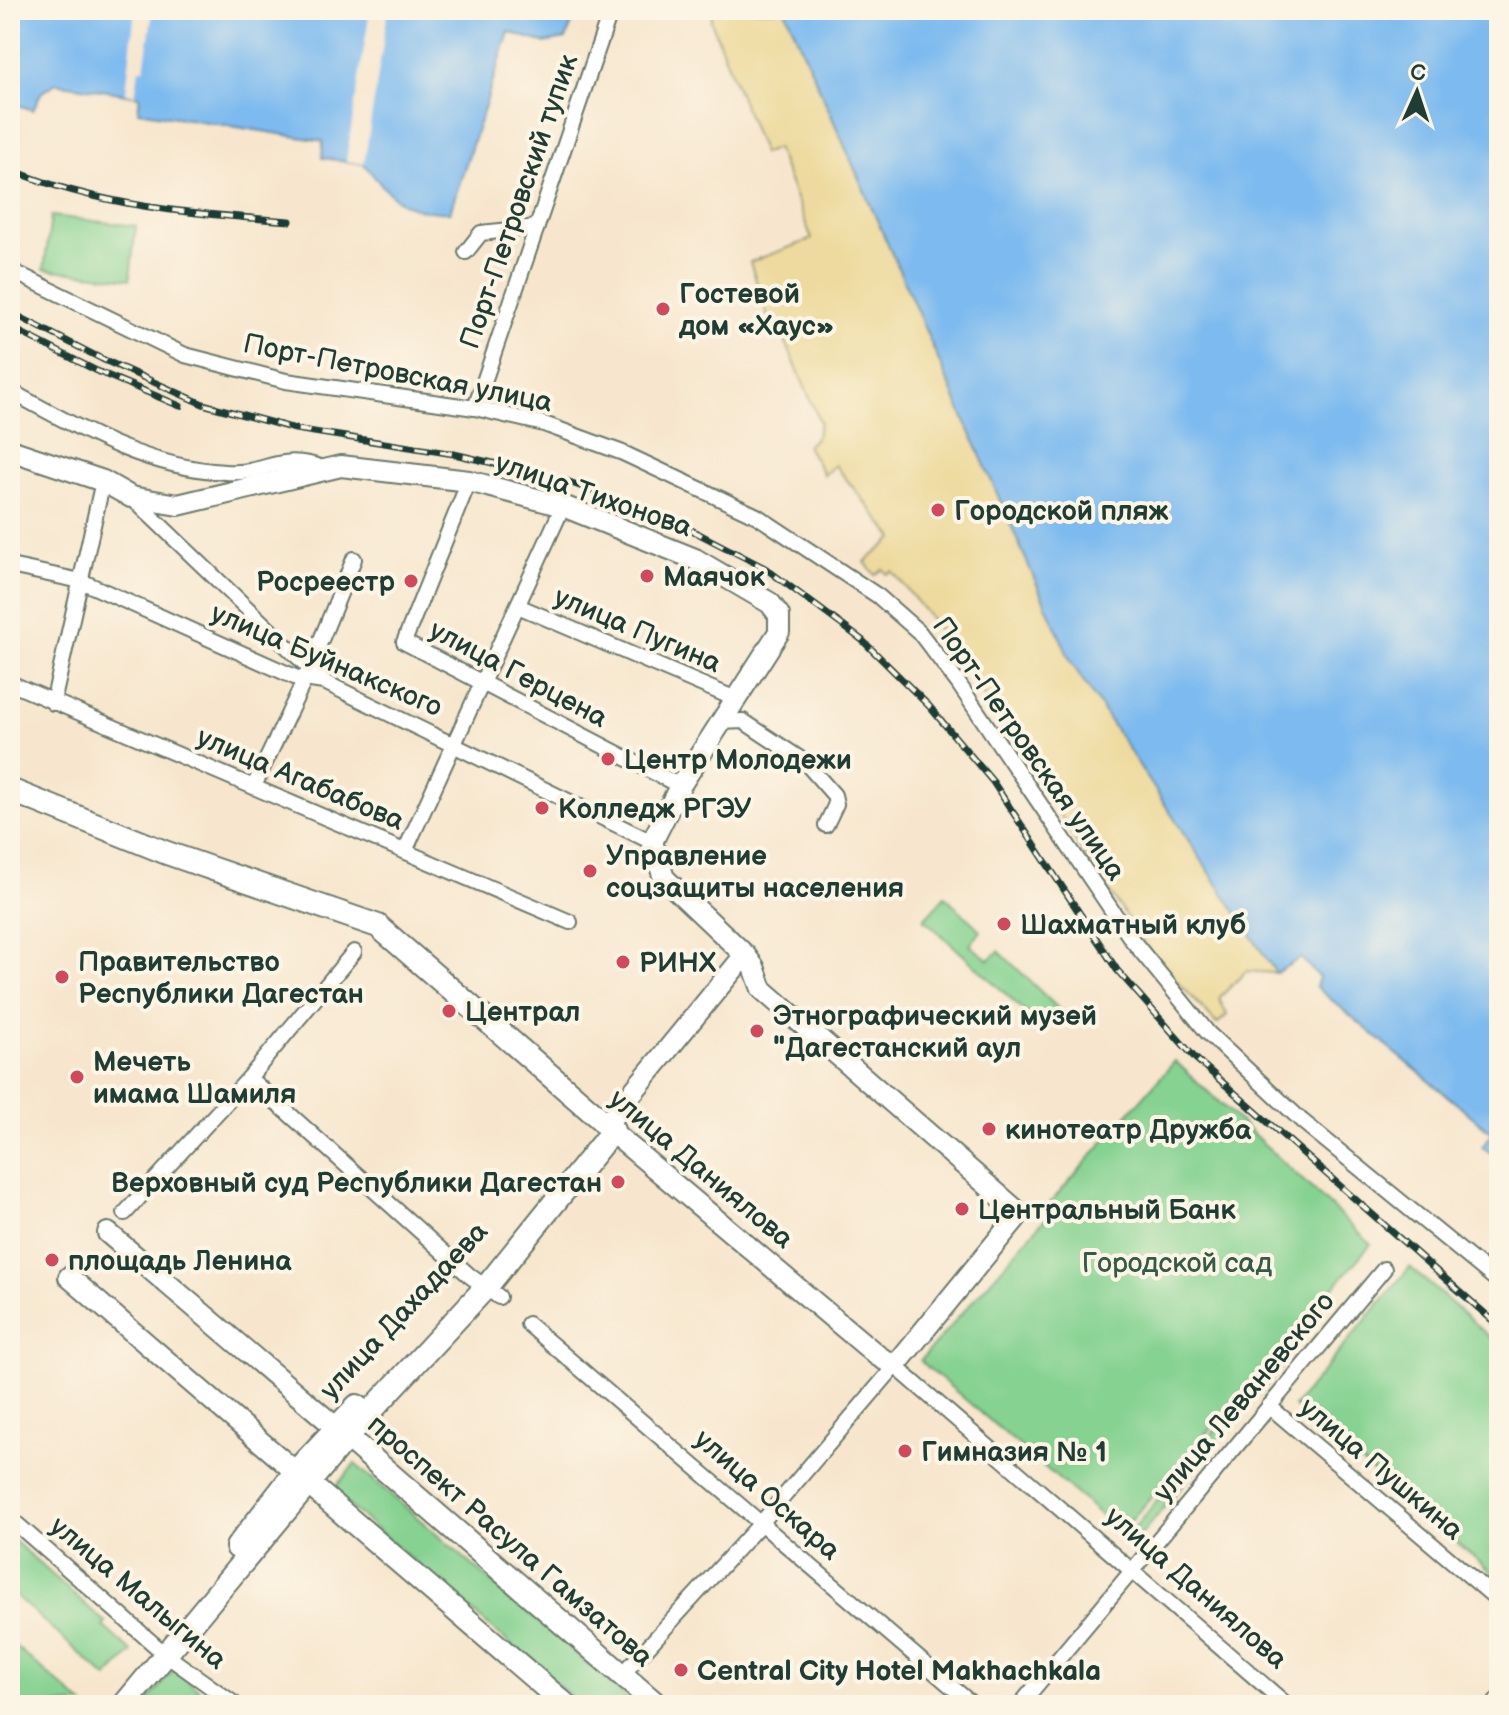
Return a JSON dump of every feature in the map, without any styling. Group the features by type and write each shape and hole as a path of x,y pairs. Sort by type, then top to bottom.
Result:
{"main road":[{"name":"улица Даниялова","path":"10,792 166,855 375,928 609,1128"},
{"name":"улица Дахадаева","path":"106,1705 160,1650 340,1433 488,1287 609,1128"},
{"name":"проспект Расула Гамзатова","path":"340,1433 657,1705"},
{"path":"302,1477 566,1705"},
{"name":"улица Дахадаева","path":"124,1705 160,1650"}],"street":[{"name":"Порт-Петровский тупик","path":"475,408 611,10"},
{"path":"466,252 481,233 537,227"},
{"name":"Порт-Петровская улица","path":"10,270 185,355 286,381 475,408 544,424 712,492 767,522 878,596 919,632 958,683 1132,940 1208,1033 1302,1121 1499,1282"},
{"path":"10,391 87,432 164,465 226,472 301,460 326,470"},
{"path":"10,450 103,481 131,497 307,672"},
{"name":"улица Тихонова","path":"131,497 178,505 341,466 469,481 563,506 695,559 770,603 780,624 775,640 738,700"},
{"path":"53,703 103,481"},
{"name":"улица Герцена","path":"469,481 404,642 680,786"},
{"path":"405,851 563,506"},
{"path":"255,784 307,672 354,559"},
{"name":"улица Буйнакского","path":"10,566 81,581 307,672 652,842"},
{"name":"улица Пугина","path":"518,606 738,700"},
{"name":"улица Агабабова","path":"10,683 255,784 570,922"},
{"path":"622,1675 762,1522 1016,1218 1017,1211 762,989 749,961 664,878 652,842 680,786 738,700"},
{"path":"722,722 743,721 805,762 834,795 836,804 826,825"},
{"path":"125,1213 249,1078 354,952"},
{"name":"улица Дахадаева","path":"609,1128 749,961"},
{"path":"249,1078 488,1287"},
{"name":"улица Даниялова","path":"609,1128 878,1356 895,1365 1287,1705"},
{"name":"проспект Расула Гамзатова","path":"108,1233 340,1433"},
{"name":"улица Леваневского","path":"1020,1705 1384,1269"},
{"path":"69,1277 302,1477"},
{"name":"улица Оскара","path":"528,1324 973,1705"},
{"name":"улица Пушкина","path":"1269,1406 1499,1601"},
{"name":"улица Малыгина","path":"10,1518 160,1650 236,1705"},
{"path":"1494,1705 1499,1698"}],"green space":[{"path":"51,216 136,226 130,279 44,269"},
{"path":"945,896 981,931 970,945 989,960 999,951 1068,1018 1059,1028 1036,1011 1031,1017 924,919"},
{"name":"Городской сад","path":"1175,1061 1371,1244 1121,1532 920,1361 1052,1211 1050,1203"},
{"path":"1410,1267 1499,1345 1499,1578 1294,1406"},
{"path":"1275,1359 1283,1365 1243,1412 1235,1406"},
{"path":"1227,1416 1235,1422 1138,1539 1130,1533"},
{"path":"355,1464 635,1705 581,1705 332,1491"},
{"path":"10,1537 106,1623 103,1626 132,1652 107,1678 10,1591"},
{"path":"10,1642 83,1704 10,1705"},
{"path":"174,1669 217,1705 145,1705"}],"sand":[{"name":"Городской пляж","path":"713,10 785,10 1071,662 1276,973 1246,971 1219,998 1227,1015 1217,1024 1151,953 1081,850 1028,760 932,620 892,571 887,574 883,569 875,575 865,562 894,538 835,465 824,475 807,446 817,436 820,422 784,338 774,336 750,262 812,239 776,148 763,154 711,21"}],"water":[{"path":"10,10 577,10 566,39 544,43 509,32 450,212 434,212 400,202 364,164 322,158 323,141 138,111 140,96 56,83 41,93 33,110 10,102"},
{"path":"785,10 1499,10 1499,1158 1482,1147 1492,1133 1316,987 1319,977 1301,958 1276,973 1071,662"}],"pier":[{"path":"135,10 153,10 144,69 139,69 135,95 126,93"},
{"path":"370,10 388,10 364,164 346,161"}],"railway":[{"path":"10,169 78,192 148,207 290,221"},
{"path":"10,312 102,359 203,404 295,429 454,454 561,479 674,521 765,568 862,640 929,706 993,782 1117,970 1195,1058 1499,1326"},
{"path":"10,327 97,371 180,406"}],"place":[{"name":"Гостевой дом «Хаус»","path":"663,309"},
{"name":"Городской пляж","path":"938,510"},
{"name":"Маячок","path":"647,576"},
{"name":"Росреестр","path":"411,581"},
{"name":"Центр Молодежи","path":"608,759"},
{"name":"Колледж РГЭУ","path":"542,808"},
{"name":"Управление соцзащиты населения","path":"590,871"},
{"name":"Шахматный клуб","path":"1004,924"},
{"name":"РИНХ","path":"623,962"},
{"name":"Правительство Республики Дагестан","path":"62,977"},
{"name":"Централ","path":"449,1011"},
{"name":"Этнографический музей \"Дагестанский аул","path":"757,1031"},
{"name":"Мечеть имама Шамиля","path":"77,1077"},
{"name":"кинотеатр Дружба","path":"989,1129"},
{"name":"Верховный суд Республики Дагестан","path":"618,1182"},
{"name":"Центральный Банк","path":"962,1209"},
{"name":"площадь Ленина","path":"52,1260"},
{"name":"Гимназия № 1","path":"905,1451"},
{"name":"Central City Hotel Makhachkala","path":"681,1670"}]}
